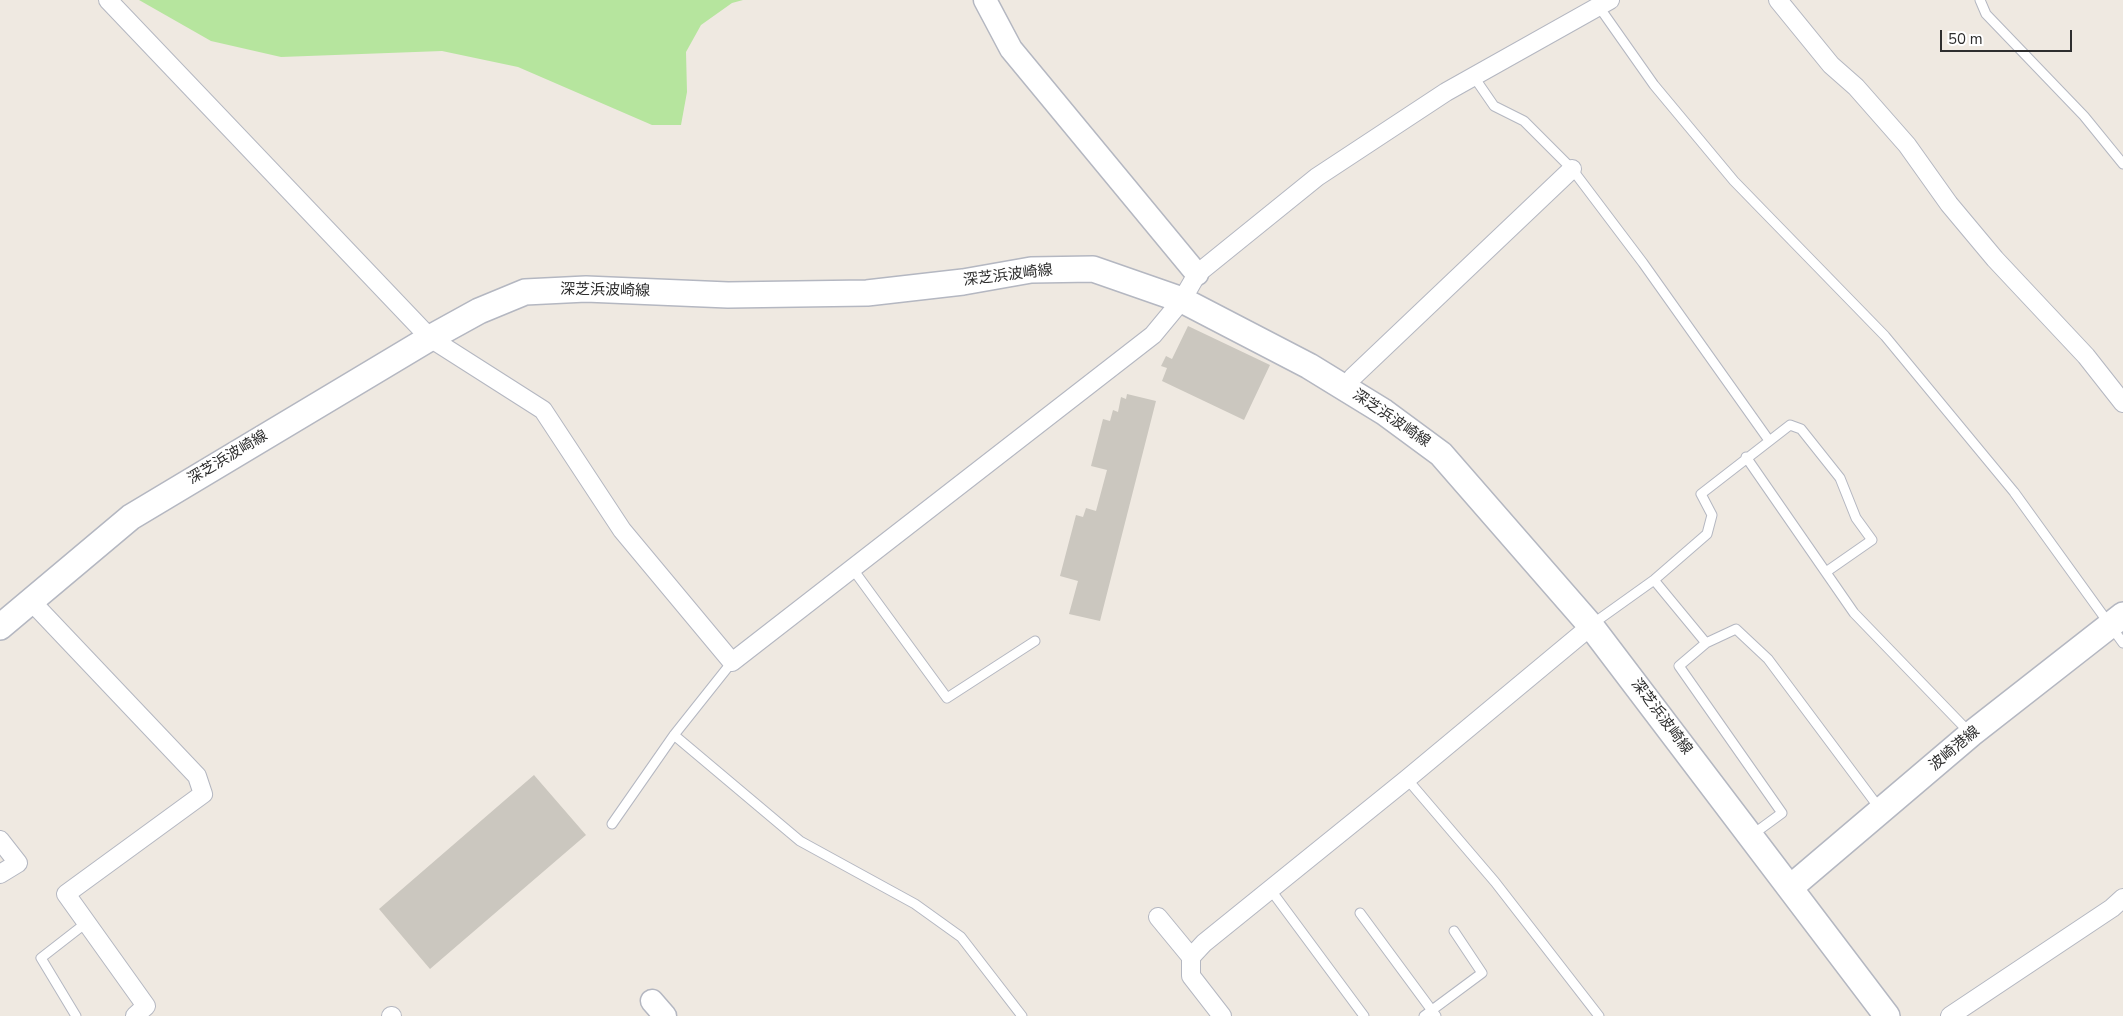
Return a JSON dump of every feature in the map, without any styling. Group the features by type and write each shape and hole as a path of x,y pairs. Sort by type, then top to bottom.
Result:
{"main road":[{"name":"深芝浜波崎線","path":"0,627 131,517 430,338 479,311 525,292 586,289 728,295 867,293 963,282 1031,270 1093,269 1182,300 1309,366 1384,412 1442,454 1591,626 1888,1016"},
{"name":"波崎港線","path":"1791,887 1882,812 1971,734 2119,628"}],"street":[{"path":"108,0 430,338 543,410 622,530 732,662 1153,335 1182,300 1197,274 1317,177 1384,132 1601,3"},
{"path":"985,0 1011,49 1197,274"},
{"path":"1778,0 1831,66 1856,87 1907,145 1949,204 1995,259 2086,356 2123,403"},
{"path":"1345,388 1353,376 1572,169"},
{"path":"30,600 197,776 203,794 66,894 146,1006 135,1016"},
{"path":"1190,957 1204,943 1407,779 1591,626"},
{"path":"0,840 18,863 0,874"},
{"path":"1950,1016 2112,908 2123,898"},
{"path":"1158,917 1190,957 1191,976 1222,1016"}],"lane":[{"path":"1980,0 1986,14 2084,116 2123,164"},
{"path":"1601,3 1654,85 1734,181 1891,343 2014,492 2119,628"},
{"path":"1474,77 1494,106 1524,121 1572,169 1643,263 1768,439"},
{"path":"1591,626 1654,580 1707,534 1712,515 1701,494 1768,439 1790,424 1801,429 1840,478 1856,518 1872,540 1826,572"},
{"path":"1746,457 1854,612 1971,734"},
{"path":"852,568 947,698 1036,641"},
{"path":"1654,580 1706,643"},
{"path":"1751,836 1782,813 1679,666 1706,643 1736,629 1768,659 1882,812"},
{"path":"612,824 674,735 732,662"},
{"path":"674,735 800,841 915,904 961,937 1022,1016"},
{"path":"1407,779 1496,882 1599,1016"},
{"path":"1270,890 1364,1016"},
{"path":"1360,913 1431,1014 1482,973 1454,931"},
{"path":"76,1016 41,958 86,923"}],"green space":[{"path":"139,0 743,0 732,3 701,25 686,52 687,92 681,125 652,125 518,67 442,51 281,57 211,41"}],"building":[{"path":"1188,326 1270,365 1244,420 1162,381 1167,368 1161,366 1166,356 1172,359"},
{"path":"1127,394 1156,401 1100,621 1069,614 1078,581 1060,576 1076,515 1083,517 1086,508 1096,511 1107,470 1091,466 1103,419 1110,421 1113,410 1118,412 1121,397 1126,399"},
{"path":"534,775 586,835 430,969 379,909"}]}
